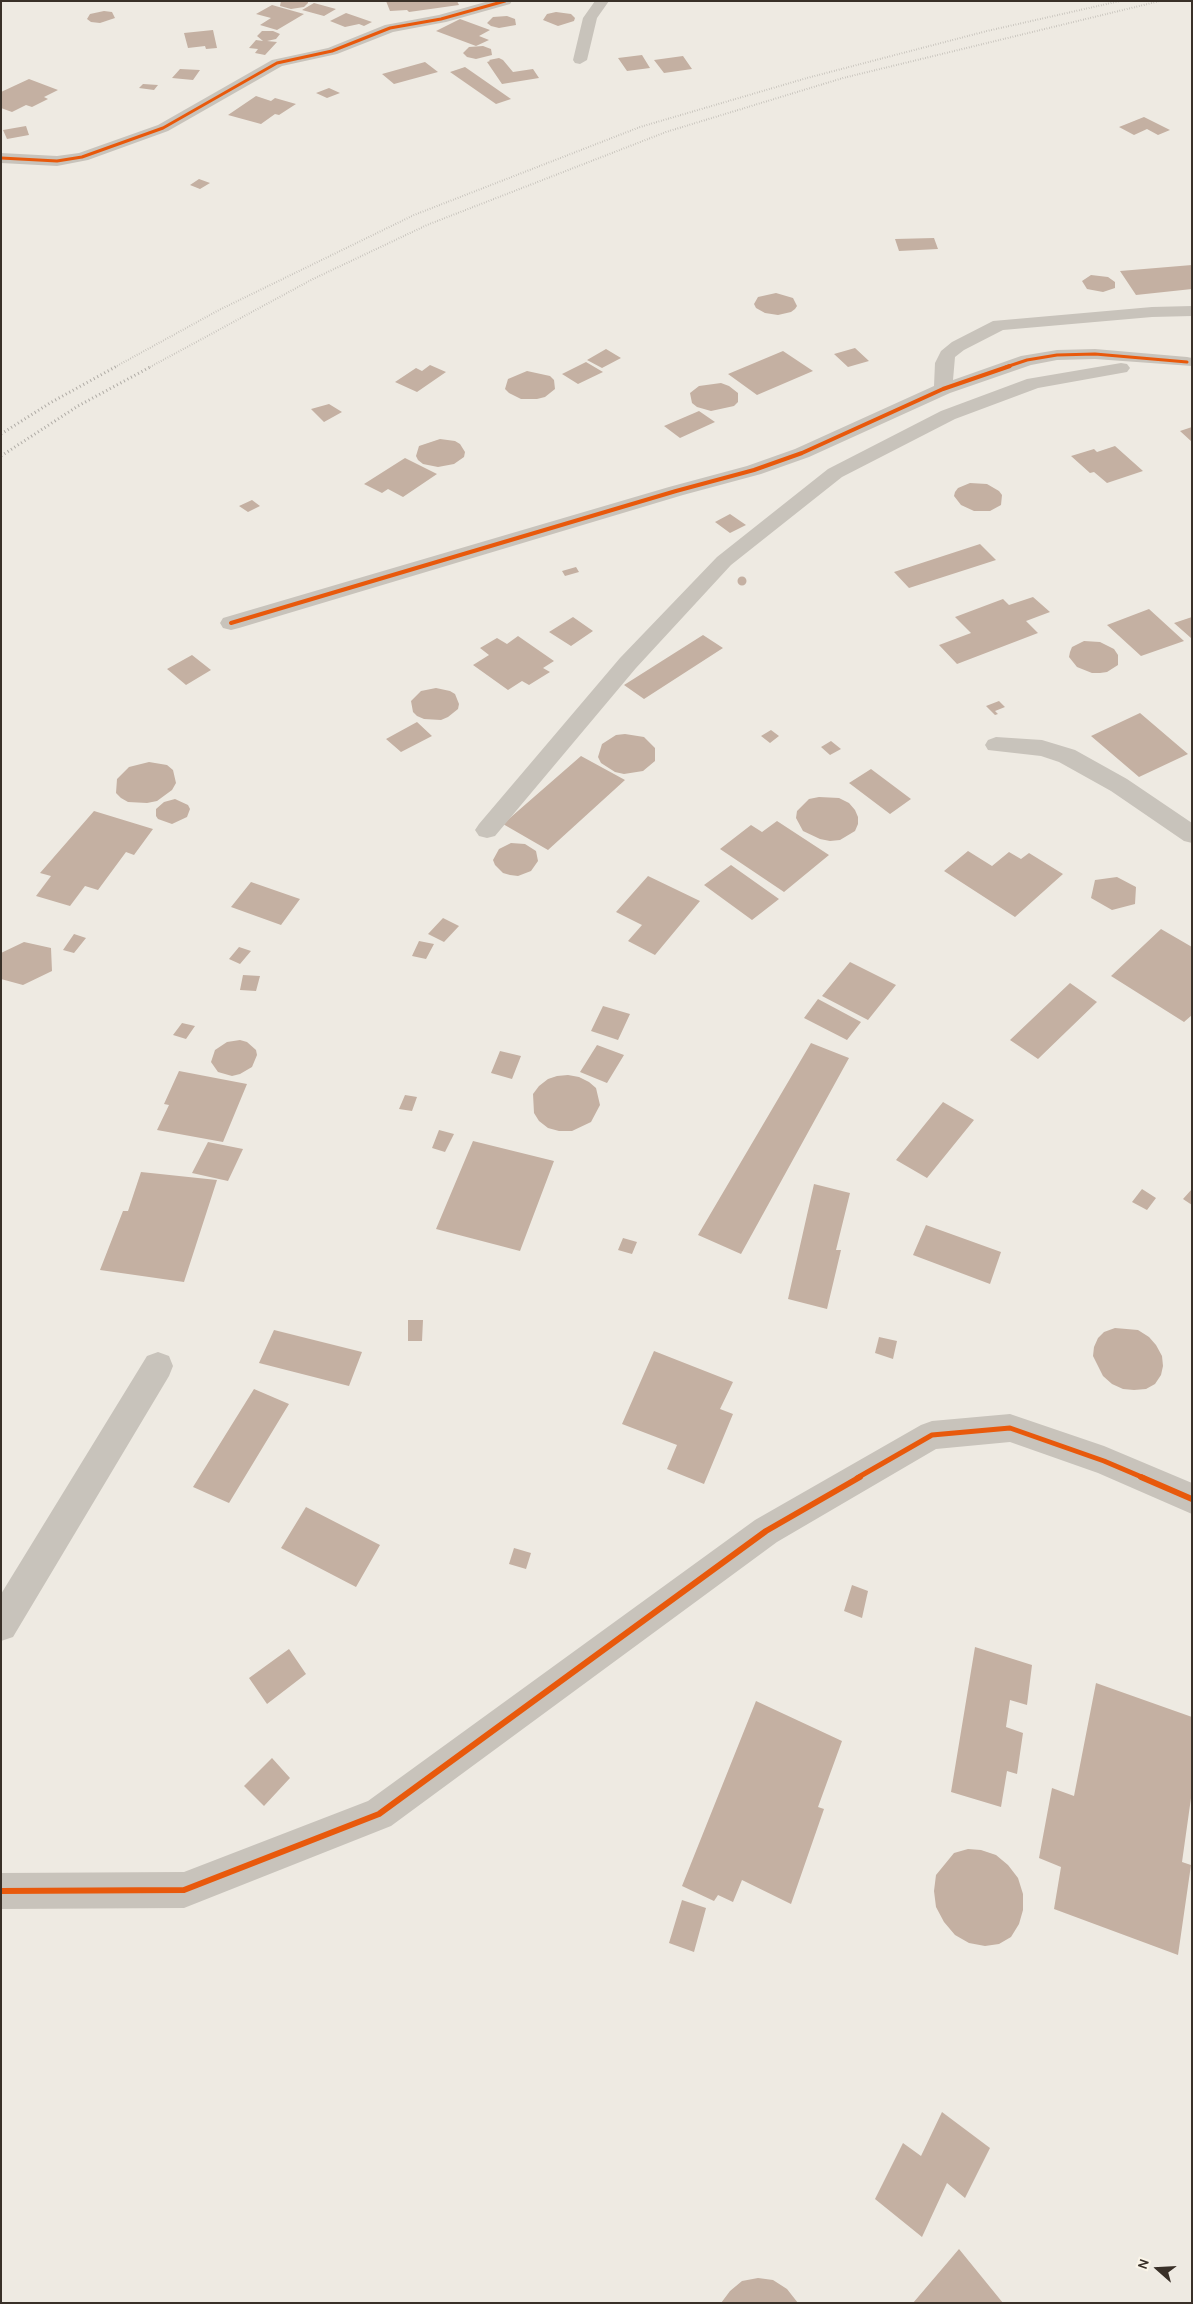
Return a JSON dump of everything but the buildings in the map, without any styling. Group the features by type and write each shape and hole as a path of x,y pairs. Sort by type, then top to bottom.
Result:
{"street":[{"path":"1,158 57,161 82,157 163,128 277,63 332,51 390,28 441,19 505,1"},
{"path":"580,60 590,18 602,1"},
{"path":"943,389 944,363 947,355 958,346 999,325 1152,312 1192,311"},
{"path":"232,623 666,494 754,470 802,452 943,389 1027,360 1057,355 1128,355 1190,362"},
{"path":"487,830 628,663 724,561 836,473 948,415 1034,382 1111,369 1190,362"},
{"path":"996,745 1042,748 1067,756 1119,785 1192,835"},
{"path":"1,1625 158,1366"},
{"path":"1,1891 184,1890 379,1814 766,1531 932,1435 1010,1428 1104,1461 1192,1499"}],"railway":[{"path":"115,367 219,310 414,215 640,127 807,78 987,31 1120,1"},
{"path":"150,367 313,279 427,225 666,132 843,78 1160,1"},
{"path":"1,434 50,403 117,366"},
{"path":"1,456 78,406 152,366"}],"cycle path":[{"path":"1,158 57,161 82,157 163,128 277,63 332,51 390,28 441,19 505,1"},
{"path":"231,623 676,491 754,470 802,453 943,389 1027,360 1057,355 1095,354 1187,362"},
{"path":"1,1891 184,1890 379,1814 766,1531 932,1435 1010,1428 1104,1461 1192,1499"}]}
